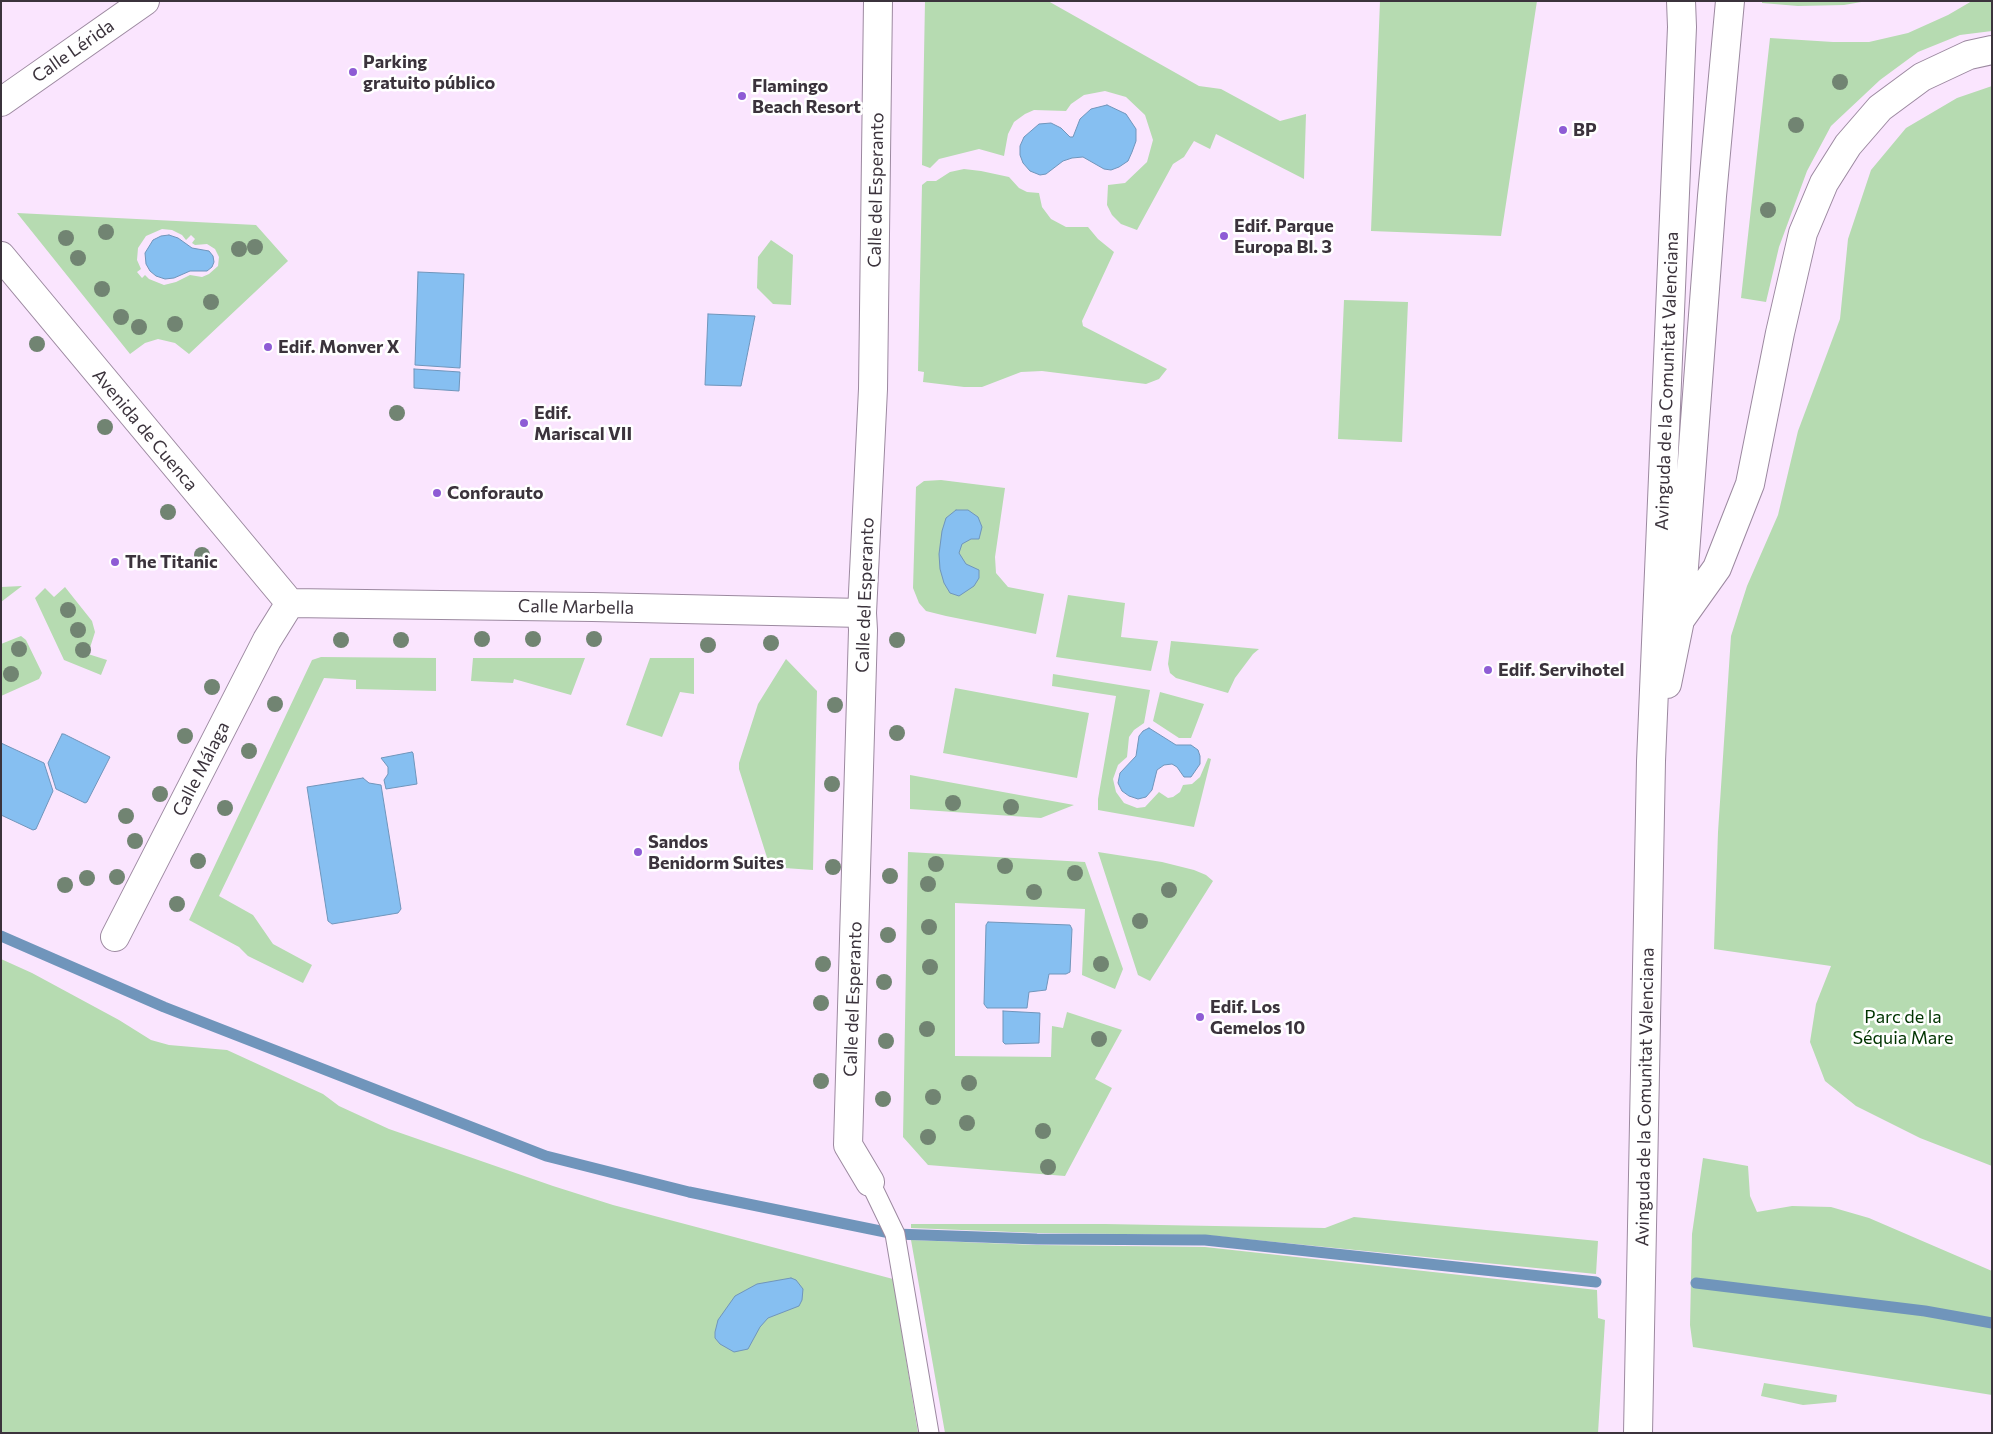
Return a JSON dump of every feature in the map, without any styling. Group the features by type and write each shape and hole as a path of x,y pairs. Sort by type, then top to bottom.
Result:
{"main road":[{"name":"Calle Lérida","path":"1,102 145,1"},
{"name":"Calle del Esperanto","path":"870,1182 848,1145 863,650 862,613 873,390 878,1"},
{"name":"Avinguda de la Comunitat Valenciana","path":"1638,1433 1651,761 1681,1"},
{"name":"Avinguda de la Comunitat Valenciana","path":"1651,761 1680,620 1712,196 1730,1"},
{"name":"Avinguda de la Comunitat Valenciana","path":"1680,620 1717,568 1750,484 1780,333 1803,233 1824,183 1848,145 1880,108 1922,77 1969,55 1992,50"},
{"name":"Avenida de Cuenca","path":"1,256 290,604"},
{"name":"Calle Marbella","path":"290,604 592,606 862,613"},
{"name":"Calle Málaga","path":"115,937 267,640 290,604"}],"lane":[{"path":"870,1182 895,1234 929,1433"}],"green space":[{"path":"925,1 1048,1 1199,86 1221,89 1280,121 1306,114 1304,179 1216,134 1210,149 1194,141 1184,157 1173,164 1137,230 1121,224 1112,215 1107,205 1108,185 1125,183 1147,162 1153,140 1145,115 1126,97 1105,91 1084,95 1071,104 1066,111 1034,110 1025,114 1014,122 1008,134 1004,156 979,149 939,159 930,168 922,165"},
{"path":"1380,1 1537,1 1501,236 1371,231"},
{"path":"1762,1 1867,1 1844,5 1798,6 1762,3"},
{"path":"1972,1 1992,1 1992,31 1960,35 1918,52 1880,80 1831,126 1807,171 1779,247 1766,302 1741,298 1770,38 1869,42 1908,33 1948,15"},
{"name":"Parc de la Séquia Mare","path":"1992,86 1992,1166 1920,1138 1856,1106 1825,1081 1810,1042 1816,1004 1831,966 1714,949 1718,832 1731,636 1747,586 1778,515 1798,431 1840,319 1848,239 1871,170 1906,128 1957,98"},
{"path":"964,169 1009,177 1019,188 1027,192 1039,193 1042,207 1051,219 1066,227 1088,227 1098,239 1114,252 1082,321 1083,326 1167,369 1159,379 1146,384 1042,371 1021,372 982,387 964,387 923,382 924,372 918,371 922,185 927,181 936,181 950,172"},
{"path":"17,213 256,225 288,261 189,354 175,343 158,339 145,343 130,354","holes":["162,229 172,230 182,235 186,240 191,235 195,239 192,243 195,245 207,244 215,249 219,257 218,266 202,277 190,275 176,282 164,285 149,279 145,275 142,278 137,272 141,269 137,260 138,248 146,236"]},
{"path":"771,240 793,255 791,305 773,304 757,288 758,257"},
{"path":"1344,300 1408,302 1402,442 1338,439"},
{"path":"941,480 1005,488 995,557 996,573 1008,587 1044,594 1036,634 926,611 919,603 913,588 916,487 924,481"},
{"path":"22,586 1,602 1,587"},
{"path":"65,587 92,621 95,632 88,654 107,660 101,675 64,660 35,598 45,588 54,597"},
{"path":"1068,595 1125,603 1121,637 1158,641 1151,671 1056,657"},
{"path":"21,636 26,640 42,673 39,679 1,696 1,644"},
{"path":"1171,641 1259,649 1235,678 1228,693 1176,678 1170,673 1168,664"},
{"path":"321,657 436,658 436,691 356,689 356,680 324,678 219,896 253,915 273,944 312,965 303,983 248,956 239,947 189,920 312,660"},
{"path":"473,658 585,658 571,695 514,679 513,683 471,681"},
{"path":"650,658 694,658 694,694 680,692 662,737 626,725"},
{"path":"786,659 817,691 813,870 770,867 739,769 739,763 758,704"},
{"path":"1053,674 1150,690 1144,723 1134,730 1129,737 1127,757 1118,765 1113,779 1116,792 1124,803 1137,808 1145,807 1159,792 1168,798 1173,797 1180,792 1183,785 1192,784 1200,777 1208,758 1211,759 1194,827 1098,810 1098,799 1116,696 1052,686"},
{"path":"955,688 1089,713 1077,778 943,753"},
{"path":"1160,692 1204,704 1191,738 1179,738 1153,721"},
{"path":"910,775 1074,805 1041,818 910,809"},
{"path":"908,852 1085,862 1123,969 1115,989 1082,975 1085,909 955,903 955,1056 1051,1057 1052,1026 1063,1028 1067,1012 1122,1030 1095,1079 1112,1088 1065,1176 928,1165 903,1137"},
{"path":"1098,852 1162,862 1194,870 1206,875 1213,881 1150,981 1138,975"},
{"path":"1,959 32,973 119,1020 151,1040 169,1045 227,1050 323,1094 339,1106 389,1129 613,1205 893,1279 918,1433 1,1433"},
{"path":"1703,1158 1748,1166 1750,1196 1757,1212 1792,1206 1831,1207 1869,1218 1992,1271 1992,1395 1693,1347 1690,1325 1692,1234"},
{"path":"1354,1217 1598,1241 1596,1274 1205,1235 1038,1233 911,1228 911,1224 1105,1224 1325,1228"},
{"path":"911,1240 1037,1245 1205,1247 1597,1290 1598,1318 1605,1320 1598,1433 945,1433"},
{"path":"1764,1383 1837,1395 1836,1402 1803,1405 1761,1396"}],"water":[{"path":"1107,105 1126,114 1136,129 1136,141 1128,161 1111,170 1104,169 1083,157 1072,158 1063,161 1046,174 1040,175 1030,171 1023,163 1020,155 1020,146 1024,137 1039,124 1051,123 1061,128 1070,137 1073,137 1080,119 1091,109"},
{"path":"169,235 178,238 192,248 209,251 213,256 214,262 212,267 207,271 190,271 174,278 165,279 156,276 146,264 145,253 153,240"},
{"path":"418,272 464,274 460,368 415,365"},
{"path":"708,314 755,316 741,386 705,385"},
{"path":"414,369 460,372 459,391 414,388"},
{"path":"956,510 968,510 978,517 982,527 979,539 971,539 962,544 959,553 966,564 979,570 979,578 974,586 959,596 950,593 944,583 940,569 939,554 946,518"},
{"path":"1149,728 1176,745 1191,745 1198,750 1200,764 1191,777 1184,777 1177,767 1172,764 1164,765 1157,770 1152,790 1146,797 1138,799 1122,791 1118,783 1120,773 1136,756 1139,736"},
{"path":"62,734 110,757 85,803 56,789 48,763"},
{"path":"1,743 44,763 53,791 36,829 33,830 1,815"},
{"path":"412,752 417,784 386,789 384,780 388,774 388,767 381,758"},
{"path":"363,778 369,783 381,785 401,909 398,913 332,924 328,921 307,787"},
{"path":"988,922 1070,925 1072,929 1070,972 1066,974 1049,974 1046,990 1029,992 1027,1008 987,1008 984,1004 986,925"},
{"path":"1003,1011 1040,1013 1039,1043 1005,1044 1003,1042"},
{"path":"791,1278 796,1280 803,1289 802,1300 799,1306 768,1318 760,1327 748,1349 734,1352 720,1344 715,1338 718,1320 735,1296 757,1284"}],"waterway":[{"path":"1,936 164,1007 546,1156 689,1192 895,1234 1037,1239 1205,1240 1596,1282"},
{"path":"1696,1283 1925,1311 1992,1323"}],"place":[{"name":"Parking gratuito público","path":"353,72"},
{"name":"Flamingo Beach Resort","path":"742,96"},
{"name":"BP","path":"1563,130"},
{"name":"Edif. Parque Europa Bl. 3","path":"1224,236"},
{"name":"Edif. Monver X","path":"268,347"},
{"name":"Edif. Mariscal VII","path":"524,423"},
{"name":"Conforauto","path":"437,493"},
{"name":"The Titanic","path":"115,562"},
{"name":"Edif. Servihotel","path":"1488,670"},
{"name":"Sandos Benidorm Suites","path":"638,852"},
{"name":"Edif. Los Gemelos 10","path":"1200,1017"}]}
